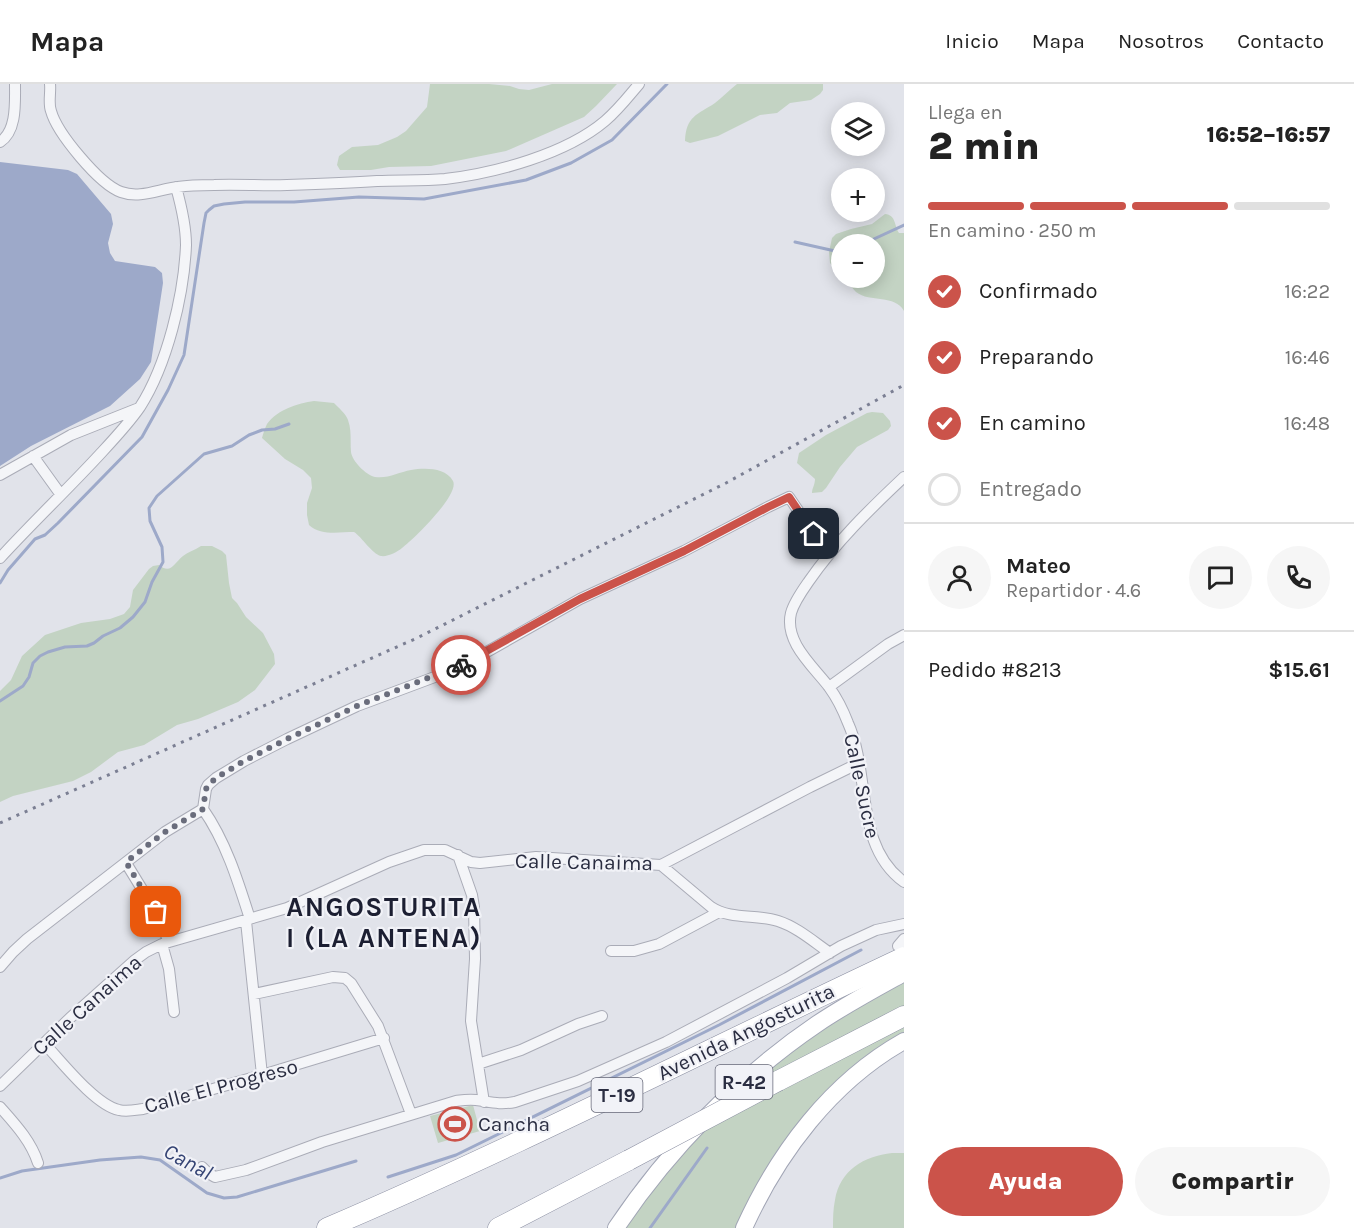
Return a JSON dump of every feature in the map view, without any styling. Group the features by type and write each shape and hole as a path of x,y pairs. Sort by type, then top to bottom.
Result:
{"highway":[{"name":"Avenida Angosturita","path":"327,1228 453,1173 853,981 902,947"},
{"path":"498,1228 904,1016"}],"main road":[{"name":"R-42","path":"616,1228 678,1149 707,1117 758,1068 818,1023 904,973"},
{"path":"744,1228 777,1165 801,1132 822,1108 857,1075 904,1041"}],"street":[{"path":"0,142 8,135 11,128 15,84"},
{"path":"50,84 52,115 85,162 110,187 128,194 139,195 198,185 414,181 474,175 538,157 577,140 606,120 639,84"},
{"path":"0,558 121,432 140,408 152,386 177,312 181,287 186,243 176,187"},
{"path":"0,475 71,435 140,408"},
{"path":"33,456 61,495"},
{"path":"262,1075 248,920 227,852 203,809 208,785 244,761 357,706 470,662 580,599 684,551 789,497 814,534 833,550 904,477"},
{"name":"Calle Sucre","path":"833,550 802,591 792,609 790,624 793,638 838,700 849,725 876,848 887,867 902,879"},
{"path":"829,687 904,635"},
{"name":"Calle Canaima","path":"0,1086 135,960 166,943 287,908 388,862 424,850 445,850 471,862 480,863 536,857 661,865 859,764"},
{"path":"0,967 27,939 165,832 203,809"},
{"path":"458,855 472,895 475,921 476,959 471,1020 484,1102"},
{"path":"126,862 156,912 166,943 174,1012"},
{"path":"661,865 719,912 778,921 801,933 830,953"},
{"path":"611,951 634,951 659,944 719,912"},
{"path":"202,1167 215,1177 246,1170 322,1142 456,1101 467,1100 497,1104 515,1102 578,1081 666,1042 868,934 904,924"},
{"path":"254,994 326,978 345,978 362,999 384,1038 411,1114"},
{"path":"478,1064 520,1050 578,1024 602,1016"},
{"name":"Calle El Progreso","path":"44,1043 99,1099 119,1110 143,1108 384,1038"},
{"path":"0,1107 26,1138 38,1163"}],"green space":[{"path":"430,84 489,84 529,90 552,84 617,84 584,117 506,151 431,166 340,170 337,165 339,156 352,147 378,145 406,131 427,107"},
{"path":"737,84 823,84 823,90 811,100 790,103 777,113 760,115 718,136 690,143 685,141 690,121"},
{"path":"885,214 889,215 893,218 899,233 904,233 904,311 895,302 868,297 853,288 885,288 885,234 836,234 885,222"},
{"path":"831,243 831,264 830,263"},
{"path":"314,401 334,403 346,416 350,428 352,456 368,474 384,477 411,470 428,469 445,473 453,481 450,496 443,506 416,536 395,553 387,556 378,555 354,532 325,532 309,525 307,503 312,488 311,478 262,438 267,424 276,415 295,405"},
{"path":"872,412 883,413 891,426 888,430 857,447 826,488 822,492 812,493 815,479 797,463 799,453 826,435"},
{"path":"201,546 212,546 226,555 232,598 246,617 263,633 274,654 275,664 255,690 238,702 177,725 144,745 118,752 91,772 73,781 13,796 0,802 0,691 11,680 22,656 45,635 81,623 110,619 124,614 130,607 133,590 149,569 159,565 167,569 172,567 185,555"},
{"path":"904,973 904,1041 822,1108 744,1228 616,1228 758,1068"},
{"name":"Cancha","path":"473,1105 480,1131 438,1143 430,1116"},
{"path":"892,1153 904,1153 904,1228 833,1228 834,1207 842,1180 863,1161"}],"water":[{"path":"0,162 68,170 77,174 111,214 113,224 108,243 115,261 155,267 162,273 163,283 151,362 140,379 110,406 31,446 0,466"}],"waterway":[{"path":"0,583 8,570 35,539 45,535 58,523 142,437 184,355 206,213 214,206 245,202 294,202 359,197 424,199 526,180 571,163 612,140 667,84"},
{"path":"885,234 904,225"},
{"path":"795,242 831,250"},
{"path":"0,701 23,686 29,677 33,663 40,656 65,647 87,646 94,643 120,628 145,602 152,582 163,562 162,547 150,521 149,508 157,496 204,454 232,446 262,430 275,429 289,424"},
{"path":"388,1177 456,1155 719,1025 861,950"},
{"path":"650,1228 707,1148"},
{"name":"Canal","path":"0,1178 22,1171 100,1160 141,1157 160,1160 207,1193 224,1198 237,1197 356,1161"}],"railway":[{"path":"0,823 417,638 726,483 904,385"}],"way so far":[{"path":"156,912 126,862 165,832 203,809 206,789 216,778 244,761 341,713 461,665"}],"place":[{"name":"Cancha","path":"455,1124"}],"district":[{"name":"ANGOSTURITA I (LA ANTENA)","path":"384,922"}],"route":[{"path":"461,665 580,599 684,551 789,497 814,534"}]}
